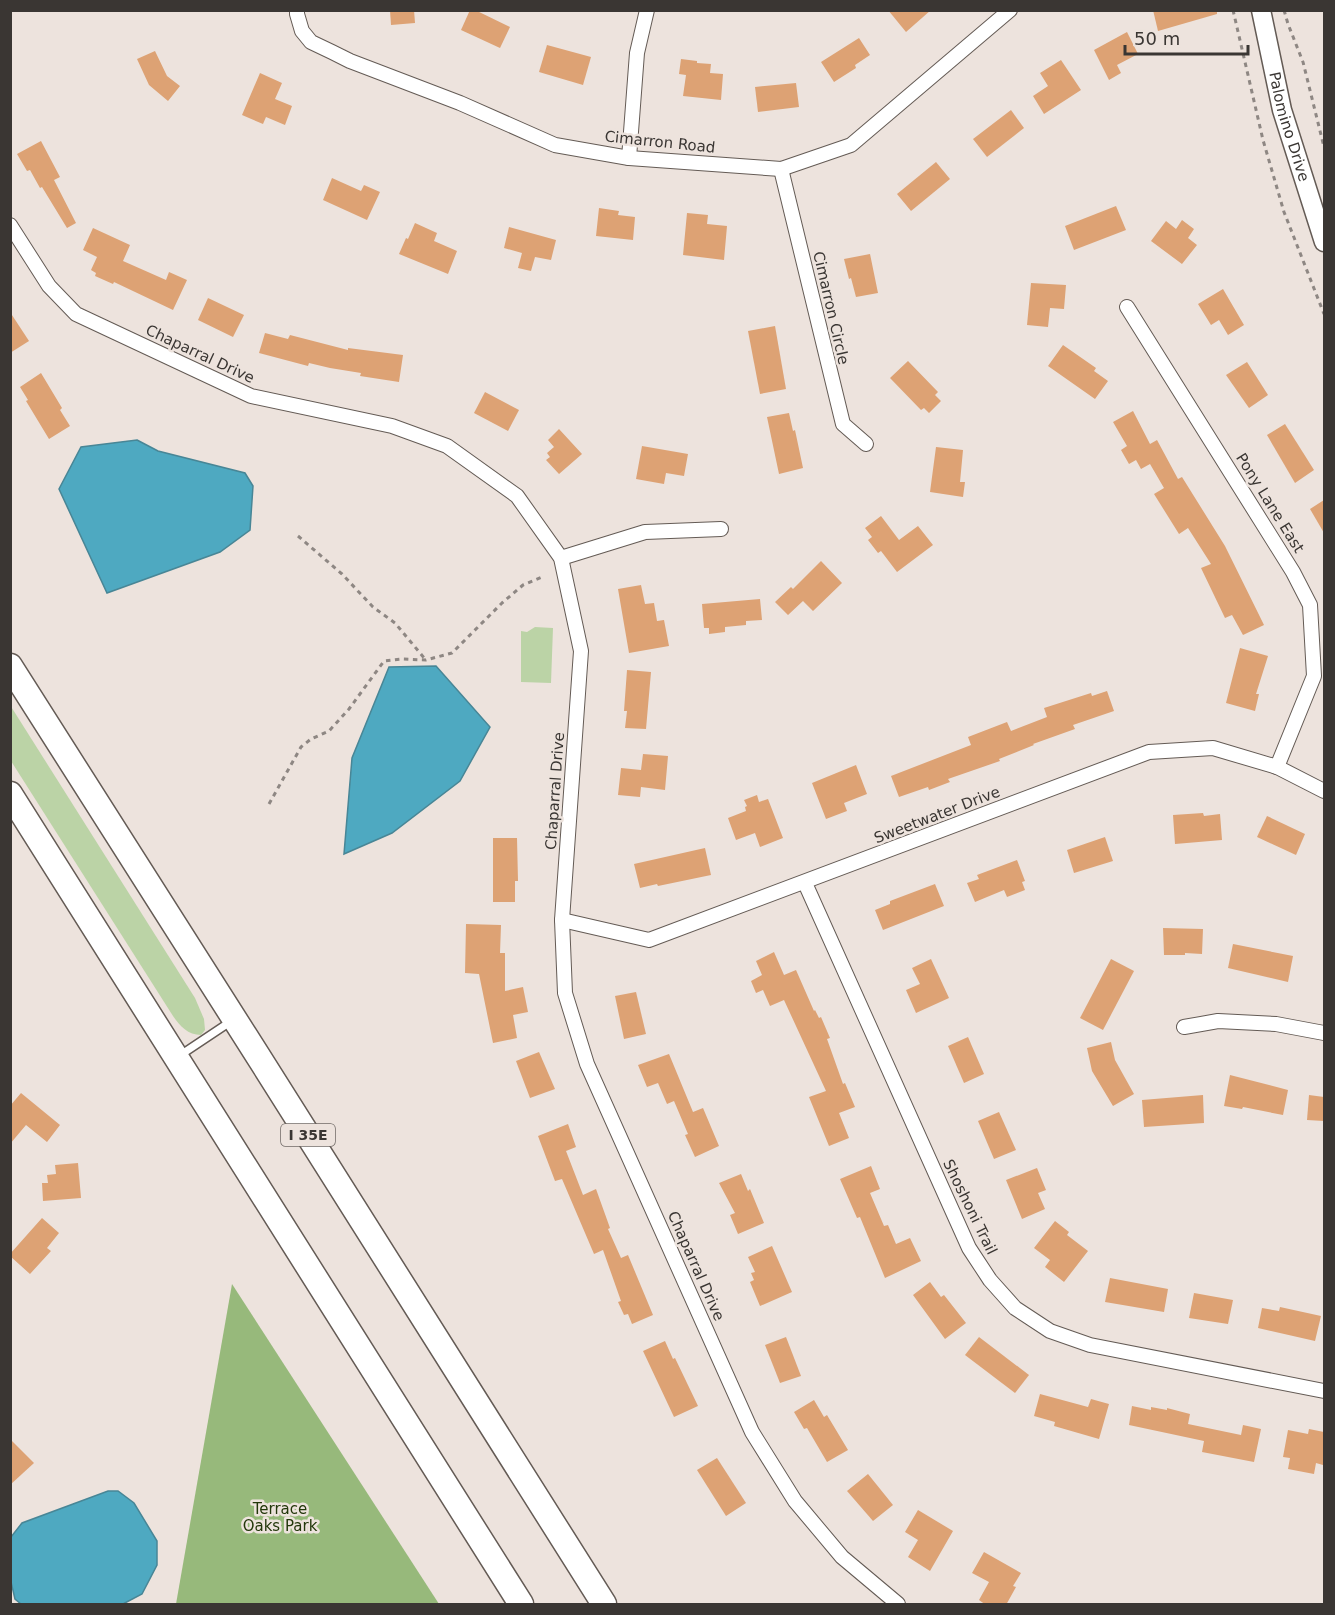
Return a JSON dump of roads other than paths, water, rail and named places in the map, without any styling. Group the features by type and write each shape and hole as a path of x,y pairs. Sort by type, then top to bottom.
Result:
{"highway":[{"name":"I 35E","path":"10,666 235,1018 604,1605"},
{"path":"10,794 521,1605"}],"street":[{"name":"Cimarron Road","path":"297,10 302,31 311,42 350,61 460,103 555,145 629,158 781,169 851,145 1010,10"},
{"path":"629,158 636,53 646,10"},
{"name":"Palomino Drive","path":"1261,10 1282,110 1324,242"},
{"name":"Cimarron Circle","path":"781,169 843,424 866,444"},
{"name":"Chaparral Drive","path":"10,225 49,286 76,314 251,396 392,426 447,446 517,496 561,558 581,651 562,920 565,993 587,1064 752,1432 795,1501 835,1549 898,1605"},
{"name":"Pony Lane East","path":"1127,307 1293,572 1310,605 1314,676 1277,767"},
{"path":"561,558 645,532 722,529"},
{"name":"Sweetwater Drive","path":"562,920 649,940 1149,752 1213,748 1277,767 1324,790"},
{"name":"Shoshoni Trail","path":"805,883 969,1248 990,1280 1016,1308 1050,1331 1090,1345 1324,1391"},
{"path":"1184,1027 1218,1021 1276,1024 1324,1034"}],"lane":[{"path":"177,1057 235,1018"}],"water":[{"path":"137,440 158,451 245,473 253,486 250,530 220,552 107,593 59,489 81,447"},
{"path":"436,666 490,727 460,781 392,833 344,854 352,758 389,667"},
{"path":"108,1491 118,1491 134,1503 157,1541 157,1565 142,1594 123,1604 21,1604 15,1599 11,1582 11,1537 22,1523"}],"park label":[{"name":"Terrace Oaks Park","path":"280,1518"}]}
